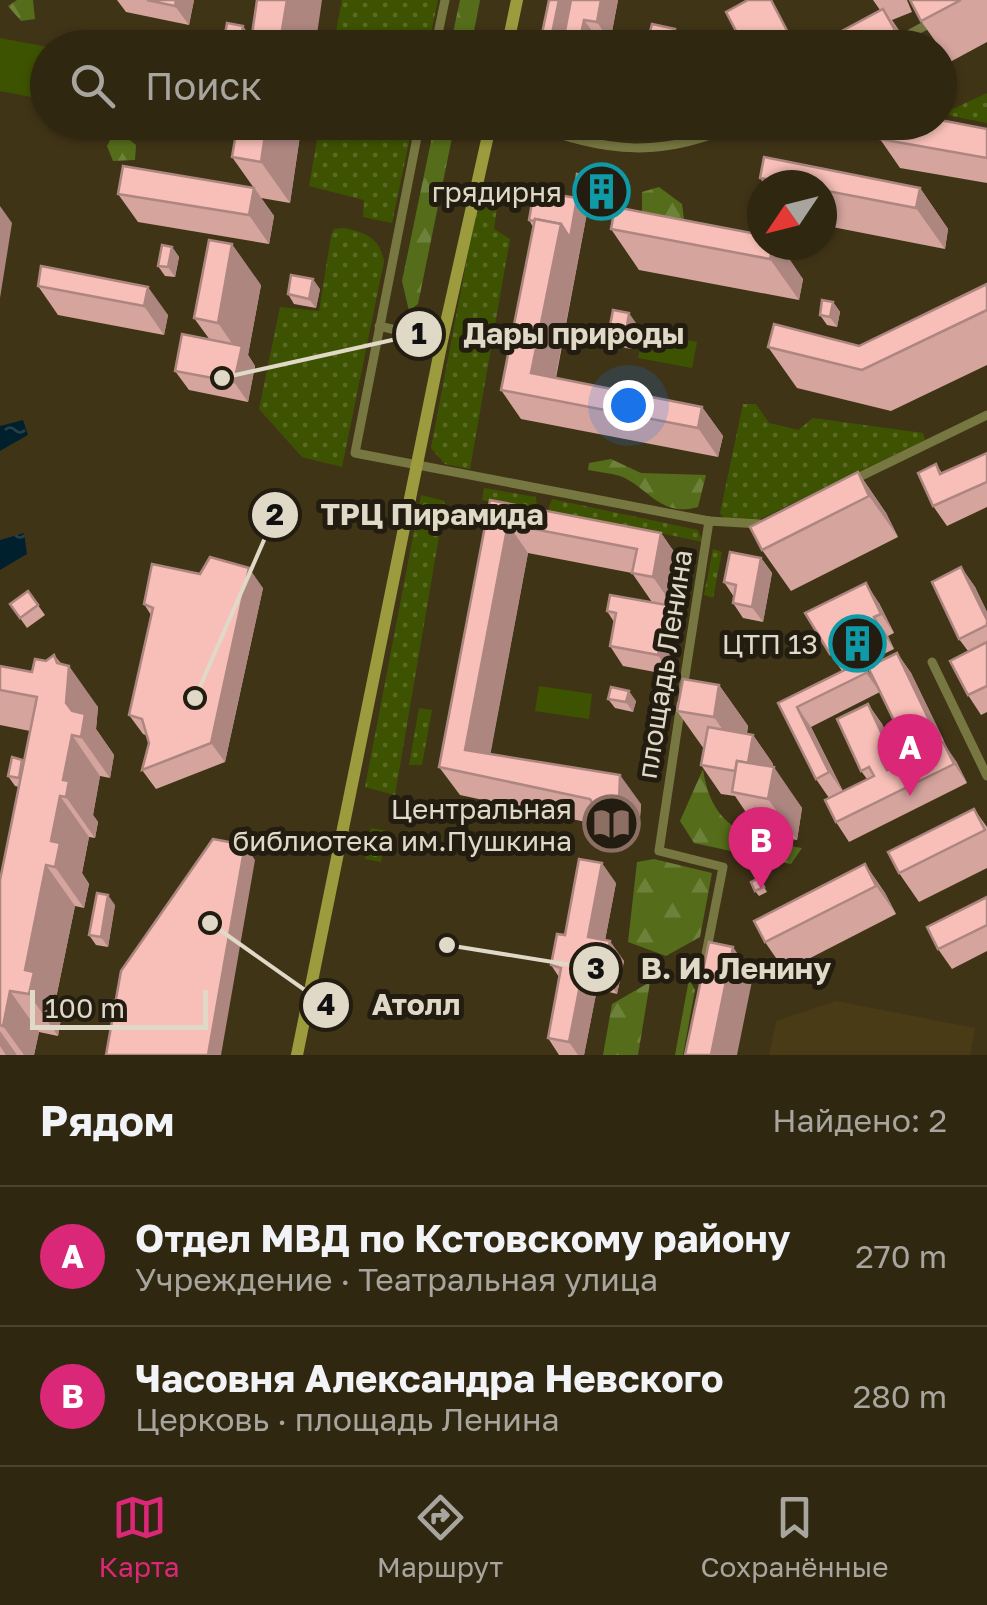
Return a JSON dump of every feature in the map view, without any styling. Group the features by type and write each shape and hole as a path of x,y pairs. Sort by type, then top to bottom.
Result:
{"main road":[{"path":"511,30 517,0"},
{"path":"298,1055 442,341 487,140"}],"street":[{"path":"440,30 446,0"},
{"path":"917,30 945,15"},
{"path":"416,140 379,326 442,341"},
{"path":"589,140 628,151 697,140"},
{"name":"площадь Ленина","path":"379,326 354,453 709,522 659,851 723,866 703,972"},
{"path":"839,486 987,415"},
{"path":"709,522 756,526 772,518"},
{"path":"932,662 987,776"}],"shaded area":[{"path":"836,1001 975,1028 970,1055 769,1055 776,1021"}],"green space":[{"path":"17,0 33,0 35,19 21,21 8,6"},
{"path":"342,0 438,0 432,30 336,30"},
{"path":"460,0 480,0 474,30 454,30"},
{"path":"0,38 30,44 30,97 0,91"},
{"path":"987,93 987,123 957,117 957,107"},
{"path":"110,140 130,140 136,145 135,160 113,161 107,146"},
{"path":"317,140 409,140 392,223 363,217 364,200 309,186"},
{"path":"431,140 452,140 418,304 409,311 402,281"},
{"path":"659,187 682,204 684,219 672,233 642,224 642,192"},
{"path":"484,190 499,194 494,229 510,239 470,469 445,464 431,448 476,211"},
{"path":"344,228 370,237 379,246 384,261 342,467 302,457 259,409 280,307 319,311 331,236 334,229"},
{"path":"643,331 697,342 692,368 638,358"},
{"path":"743,404 756,404 769,423 798,430 813,418 923,433 925,440 754,522 725,519 720,513"},
{"path":"611,459 641,473 706,475 698,507 664,505 620,476 588,470 589,463"},
{"path":"484,488 536,497 537,510 482,500"},
{"path":"421,495 445,501 395,795 365,787"},
{"path":"552,499 698,530 703,542 548,510"},
{"path":"713,549 722,552 713,598 704,595"},
{"path":"539,686 592,694 589,719 535,711"},
{"path":"419,708 432,710 422,765 409,765"},
{"path":"703,769 714,805 735,828 765,841 802,848 791,864 694,843 680,821"},
{"path":"371,828 387,831 381,862 365,859"},
{"path":"654,859 712,873 700,937 666,956 628,942 637,862"},
{"path":"689,979 695,990 683,1055 675,1055"},
{"path":"650,982 638,1055 603,1055 612,1004"}],"water":[{"path":"23,420 28,435 0,451 0,426"},
{"path":"24,533 27,554 0,570 0,540"}],"building":[{"path":"147,0 176,0 175,6"},
{"path":"257,0 287,0 282,30 253,30"},
{"path":"549,0 559,0 553,30 543,30"},
{"path":"571,0 601,0 597,22 584,20 582,30 565,30"},
{"path":"748,0 771,0 787,30 736,30 726,12"},
{"path":"910,0 961,0 921,21"},
{"path":"883,9 895,30 844,30"},
{"path":"227,23 243,26 242,30 226,30"},
{"path":"652,24 675,29 675,30 650,30"},
{"path":"957,123 987,129 987,158 886,140 957,140"},
{"path":"235,140 264,140 261,162 232,157"},
{"path":"764,157 829,170 762,170"},
{"path":"123,166 254,188 249,215 118,194"},
{"path":"837,172 920,188 916,208 837,193"},
{"path":"577,174 613,180 611,189 576,182"},
{"path":"534,191 577,198 570,238 561,224 529,220"},
{"path":"615,207 747,232 747,255 611,229"},
{"path":"535,219 561,224 531,373 702,407 698,428 501,390"},
{"path":"209,240 232,244 218,323 194,318"},
{"path":"162,245 172,247 168,267 158,266"},
{"path":"41,266 148,287 144,306 38,286"},
{"path":"291,275 313,279 309,299 288,294"},
{"path":"987,284 987,310 862,370 768,347 774,324 859,346"},
{"path":"822,300 833,302 830,317 820,315"},
{"path":"613,310 629,313 625,339 608,336"},
{"path":"182,334 242,346 234,382 175,371"},
{"path":"987,453 987,482 933,506 918,473 936,464 940,474"},
{"path":"858,472 869,496 762,550 750,527"},
{"path":"490,500 661,533 653,577 632,573 637,549 508,524 465,750 620,775 619,802 602,817 590,799 439,767"},
{"path":"730,552 761,558 752,607 733,603 736,585 724,582"},
{"path":"210,557 249,568 211,743 142,770 149,743 142,719 129,715 153,608 144,604 152,564 200,574"},
{"path":"961,567 987,625 959,639 932,582"},
{"path":"866,583 881,614 874,617 880,629 830,654 805,613"},
{"path":"28,591 38,605 20,618 10,604"},
{"path":"610,595 667,605 658,655 610,646 616,613 607,611"},
{"path":"987,642 987,686 968,695 950,661"},
{"path":"897,653 930,722 901,735 868,667"},
{"path":"54,655 57,663 69,666 66,703 72,711 85,714 81,737 72,735 63,780 69,781 66,797 60,796 51,841 60,843 55,867 46,865 25,970 34,972 29,994 10,991 3,1026 0,880 37,697 0,690 0,666 32,672 35,659 46,661"},
{"path":"861,662 866,673 797,707 829,772 816,779 778,703"},
{"path":"683,679 719,685 714,717 677,711"},
{"path":"611,687 629,691 626,702 608,699"},
{"path":"868,704 892,756 882,761 887,770 943,742 954,764 836,822 825,800 874,776 869,767 861,771 837,719"},
{"path":"708,727 753,735 748,763 737,761 735,771 701,765"},
{"path":"12,757 22,760 19,778 8,776"},
{"path":"737,761 774,767 768,799 732,792"},
{"path":"974,809 985,830 899,873 888,852"},
{"path":"213,839 245,845 208,1055 106,1055 121,971"},
{"path":"579,859 602,863 588,937 610,941 603,974 583,970 569,1042 548,1038 561,968 551,965 557,934 565,935"},
{"path":"865,864 876,886 765,942 754,921"},
{"path":"759,878 764,887 755,891 751,882"},
{"path":"97,893 108,895 101,937 89,935"},
{"path":"987,897 987,925 938,949 927,927"},
{"path":"709,942 733,947 711,1055 685,1055"}],"place":[{"name":"грядирня","path":"601,191"},
{"name":"Дары природы","path":"222,378"},
{"name":"ЦТП 13","path":"857,643"},
{"name":"ТРЦ Пирамида","path":"195,698"},
{"name":"Отдел МВД по Кстовскому району","path":"910,796"},
{"name":"Центральная библиотека им.Пушкина","path":"611,824"},
{"name":"Часовня Александра Невского","path":"761,889"},
{"name":"Атолл","path":"210,923"},
{"name":"В. И. Ленину","path":"447,945"}]}
